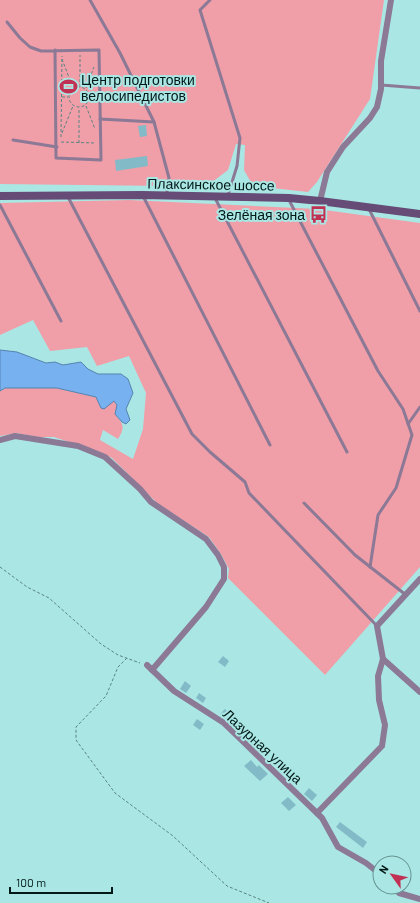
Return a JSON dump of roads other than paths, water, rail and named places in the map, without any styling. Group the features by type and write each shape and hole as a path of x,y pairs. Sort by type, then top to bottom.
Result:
{"main road":[{"name":"Плаксинское шоссе","path":"0,196 167,195 289,198 420,214"}],"street":[{"path":"320,201 327,172 343,147 370,118 377,106 381,89 381,61 391,0"},
{"path":"0,440 15,436 78,446 105,457 140,489 151,502 206,539 218,555 224,567 224,579 206,607 152,670"},
{"path":"317,813 382,746 385,725 379,700 378,676 383,659 378,626 420,579"},
{"path":"383,659 420,692"},
{"name":"Лазурная улица","path":"147,665 174,691 224,722 322,818 338,847 372,868"},
{"path":"406,895 420,899"}],"lane":[{"path":"90,0 120,53 154,122 169,178 167,195"},
{"path":"210,0 200,10 240,138 236,166 228,197"},
{"path":"7,22 20,38 30,47 41,51 55,50 99,50 101,160 56,158 55,50"},
{"path":"381,85 420,88"},
{"path":"100,119 154,122"},
{"path":"13,140 57,147"},
{"path":"142,195 270,445"},
{"path":"68,196 192,434 210,452 245,482 249,493 378,626"},
{"path":"215,197 347,452"},
{"path":"289,198 378,371 403,409 412,435 396,488 378,515 370,566"},
{"path":"0,205 61,321"},
{"path":"369,207 420,311"},
{"path":"408,424 420,407"},
{"path":"304,503 355,555 406,595"}],"water":[{"path":"0,350 17,352 46,363 55,362 63,365 81,362 88,369 98,374 121,374 128,379 133,393 126,409 130,420 126,424 122,422 115,414 117,405 114,401 104,409 101,408 96,397 57,388 5,388 0,391"}],"place":[{"name":"Центр подготовки велосипедистов","path":"68,87"},
{"name":"Зелёная зона","path":"318,214"}]}
